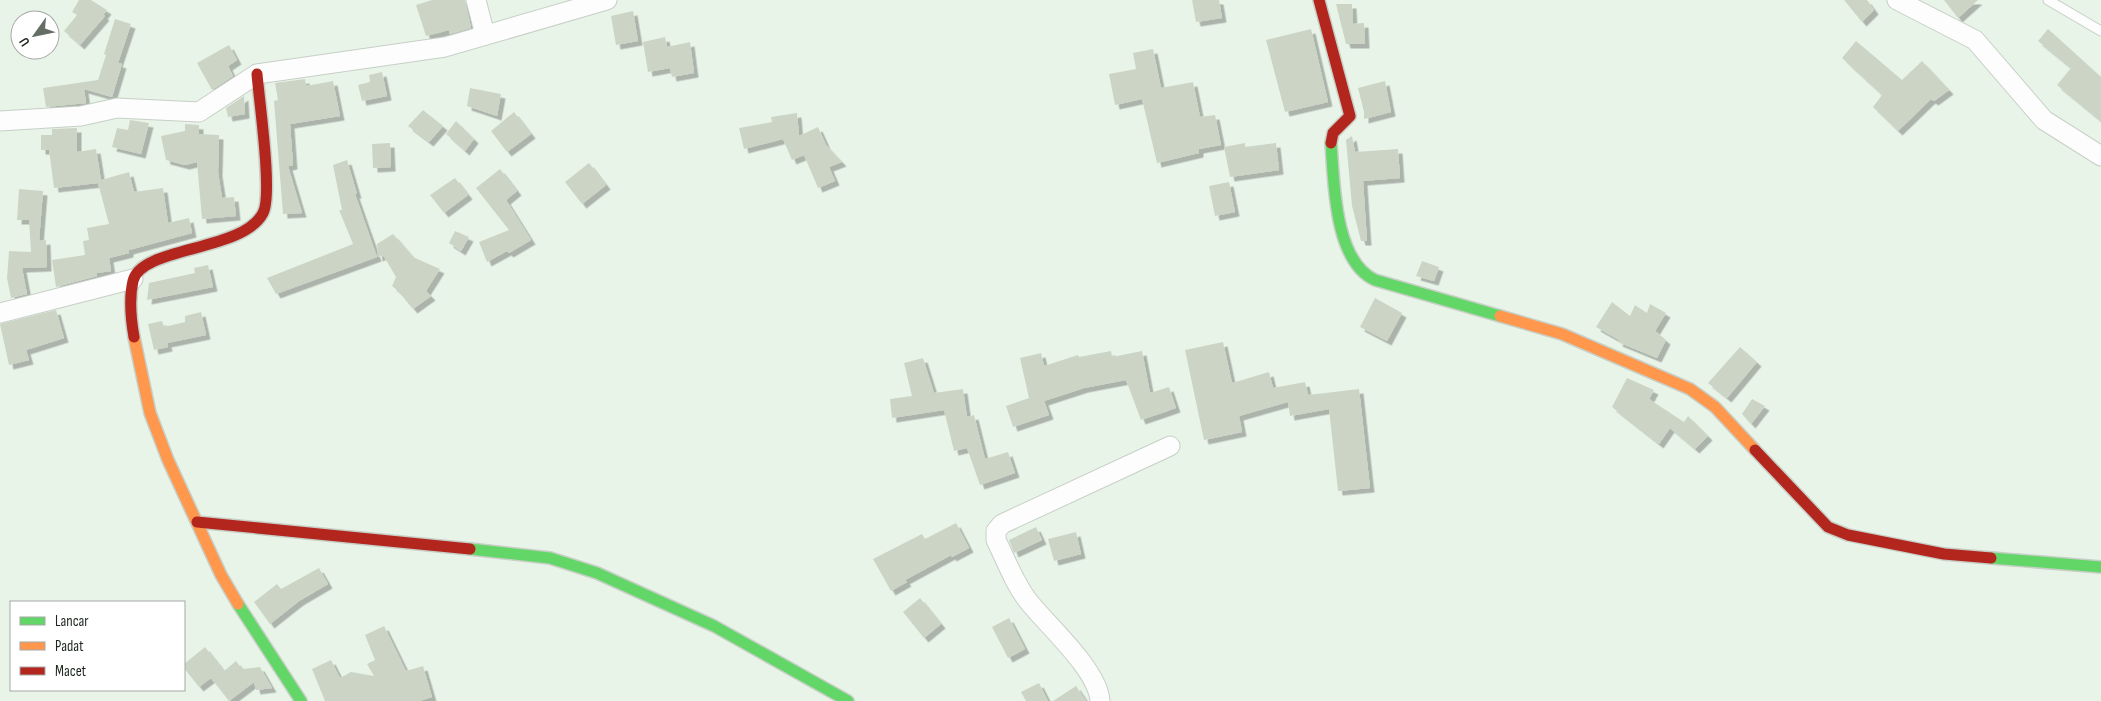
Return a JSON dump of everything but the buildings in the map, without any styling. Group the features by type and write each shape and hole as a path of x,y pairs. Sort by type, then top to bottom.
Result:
{"street":[{"path":"476,0 485,35"},
{"path":"0,121 81,116 117,108 199,112 257,74 436,48 607,0"},
{"path":"1319,0 1350,116 1347,123 1335,129 1331,136 1341,231 1346,247 1362,273 1376,280 1562,334 1690,389 1715,408 1828,527 1848,536 1944,554 2101,567"},
{"path":"1897,0 1975,40 2044,120 2101,156"},
{"path":"0,313 132,279 143,267 162,258 241,234 254,226 264,212 267,189 257,74"},
{"path":"132,279 131,320 150,412 221,575 244,615 301,701"},
{"path":"1100,701 1100,694 1091,674 1023,594 996,540 996,531 1002,524 1170,446"},
{"path":"197,522 538,556 578,564 681,608 769,655 848,701"}],"lane":[{"path":"2048,0 2101,31"}],"traffic: fast":[{"path":"1331,143 1335,198 1339,219 1351,256 1361,270 1375,280 1500,316"},
{"path":"470,549 550,558 597,573 714,626 848,701"},
{"path":"1991,558 2101,567"},
{"path":"238,604 301,701"}],"traffic: slow":[{"path":"1500,316 1562,334 1690,389 1715,407 1755,450"},
{"path":"134,337 150,413 168,460 221,575 238,604"}],"traffic: jam":[{"path":"1319,0 1350,116 1333,133 1331,143"},
{"path":"134,337 131,295 133,281 140,270 154,261 172,254 235,235 252,226 263,213 267,187 257,74"},
{"path":"1755,450 1828,527 1848,535 1944,554 1991,558"},
{"path":"197,522 470,549"}]}
